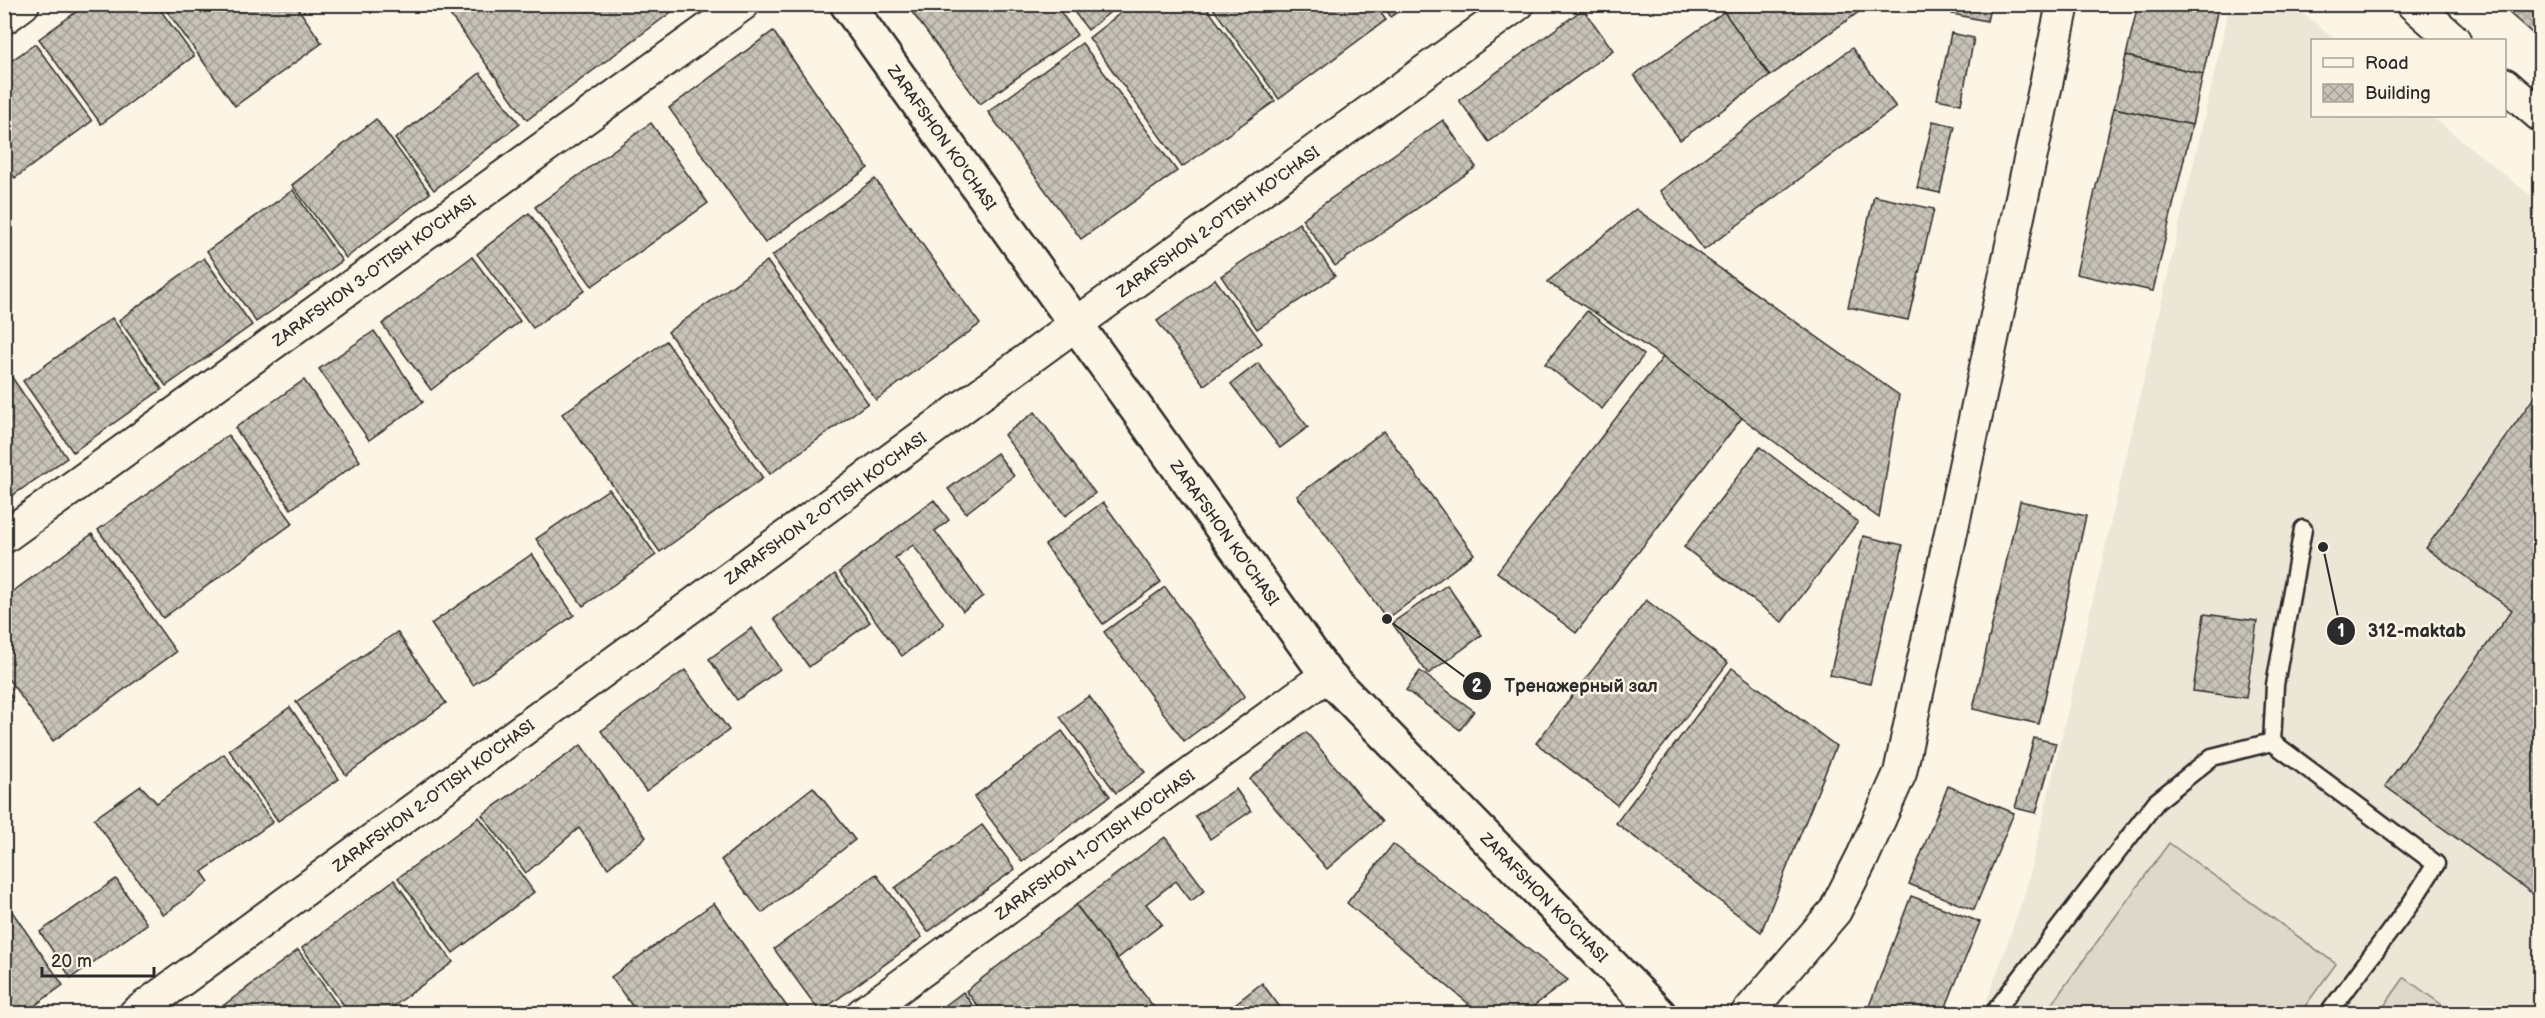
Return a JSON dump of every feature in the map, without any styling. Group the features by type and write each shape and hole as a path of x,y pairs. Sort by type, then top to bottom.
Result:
{"street":[{"path":"4,18 23,4"},
{"name":"ZARAFSHON 3-O'TISH KO'CHASI","path":"4,537 743,4"},
{"name":"ZARAFSHON KO'CHASI","path":"847,4 1327,675 1655,1012"},
{"name":"ZARAFSHON 2-O'TISH KO'CHASI","path":"135,1014 1518,4"},
{"path":"1747,1014 1835,911 1863,856 1900,773 2063,4"},
{"path":"2413,4 2453,39"},
{"path":"2506,85 2541,115"},
{"name":"ZARAFSHON 1-O'TISH KO'CHASI","path":"862,1014 1327,675"}],"lane":[{"path":"2272,742 2275,684 2303,529"},
{"path":"1993,1014 2156,802 2212,757 2272,742"},
{"path":"2272,742 2436,864 2411,903 2328,1014"}],"shaded area":[{"path":"2230,5 2292,5 2336,39 2311,39 2311,117 2432,117 2540,203 2540,1013 1982,1014 2026,891"},
{"path":"2169,843 2336,964 2300,1013 2045,1013"},
{"path":"2405,978 2453,1013 2379,1013"}],"building":[{"path":"87,4 156,4 194,56 101,124 39,39"},
{"path":"162,4 295,4 322,43 235,106"},
{"path":"364,4 382,4 371,13"},
{"path":"442,4 682,4 527,120"},
{"path":"906,4 1055,4 1077,35 980,104"},
{"path":"1068,4 1120,4 1088,30"},
{"path":"1132,4 1204,4 1275,101 1182,167 1089,38"},
{"path":"1210,4 1374,4 1386,20 1279,99"},
{"path":"1382,4 1408,4 1391,17"},
{"path":"1734,4 1855,4 1860,11 1770,76 1724,12"},
{"path":"1954,4 1991,4 1987,21 1952,14"},
{"path":"2138,4 2219,4 2203,74 2126,56"},
{"path":"2499,4 2540,4 2540,40"},
{"path":"1583,9 1613,50 1489,142 1459,100"},
{"path":"1724,12 1770,76 1680,140 1634,75"},
{"path":"773,31 868,168 765,243 669,108"},
{"path":"1951,33 1974,38 1961,104 1937,99"},
{"path":"1082,43 1177,171 1081,239 988,112"},
{"path":"35,44 92,121 15,178 4,163 4,66"},
{"path":"1852,48 1896,107 1704,250 1660,191"},
{"path":"2126,56 2203,74 2192,125 2114,108"},
{"path":"480,73 520,124 434,190 395,139"},
{"path":"2114,108 2192,125 2153,291 2076,274"},
{"path":"376,119 430,193 346,258 292,185"},
{"path":"1443,120 1476,167 1335,266 1302,219"},
{"path":"1933,121 1955,126 1940,193 1917,188"},
{"path":"651,123 708,203 592,286 535,207"},
{"path":"875,179 980,324 876,400 772,256"},
{"path":"293,190 342,261 256,322 207,251"},
{"path":"1874,196 1934,209 1908,320 1848,307"},
{"path":"1636,209 1899,395 1879,518 1663,357 1547,282"},
{"path":"529,213 585,290 533,328 477,254"},
{"path":"1299,223 1335,276 1257,329 1221,276"},
{"path":"472,257 520,321 431,390 382,324"},
{"path":"204,258 252,325 166,386 119,320"},
{"path":"767,261 868,403 770,474 668,332"},
{"path":"1215,279 1262,343 1204,385 1157,321"},
{"path":"1587,311 1644,355 1602,409 1545,364"},
{"path":"112,318 162,389 73,452 23,381"},
{"path":"374,331 423,402 369,440 319,369"},
{"path":"666,341 763,478 660,552 562,414"},
{"path":"1663,357 1742,418 1576,633 1497,572"},
{"path":"1258,363 1308,427 1280,448 1231,384"},
{"path":"9,373 67,458 4,501 4,376"},
{"path":"304,380 360,461 291,509 235,428"},
{"path":"2540,389 2540,554 2538,556 2540,558 2540,899 2385,786 2512,610 2426,548"},
{"path":"1035,412 1095,493 1065,516 1004,435"},
{"path":"1384,431 1474,554 1387,619 1297,496"},
{"path":"228,435 293,523 163,618 98,530"},
{"path":"1760,447 1858,522 1782,622 1684,547"},
{"path":"997,453 1014,476 966,513 948,489"},
{"path":"609,489 656,555 583,606 536,539"},
{"path":"934,500 949,520 935,531 983,596 963,611 913,545 895,558 944,624 902,656 839,572"},
{"path":"2020,501 2086,516 2039,724 1973,709"},
{"path":"1103,502 1161,582 1103,624 1045,545"},
{"path":"92,534 176,652 53,741 4,673 4,598"},
{"path":"1863,536 1903,545 1870,684 1830,675"},
{"path":"532,554 574,615 473,685 431,624"},
{"path":"835,574 870,622 809,667 774,619"},
{"path":"1447,585 1482,635 1428,674 1392,623"},
{"path":"1165,587 1245,696 1184,741 1104,632"},
{"path":"1646,600 1728,663 1617,805 1536,743"},
{"path":"2204,614 2257,621 2246,698 2193,691"},
{"path":"752,628 780,669 737,700 709,659"},
{"path":"397,632 446,703 346,775 296,702"},
{"path":"1732,668 1836,746 1761,932 1616,823"},
{"path":"685,670 729,730 646,791 601,731"},
{"path":"1420,671 1474,711 1460,730 1406,690"},
{"path":"4,686 12,697 4,703"},
{"path":"1089,696 1145,772 1116,793 1060,717"},
{"path":"290,707 339,779 278,821 229,750"},
{"path":"1062,731 1110,796 1022,862 974,797"},
{"path":"1306,732 1382,822 1327,869 1250,779"},
{"path":"2034,738 2056,743 2036,813 2015,808"},
{"path":"581,745 646,837 608,868 579,828 526,873 482,815"},
{"path":"224,754 273,822 202,872 209,882 163,915 94,819 141,786 157,803"},
{"path":"1948,786 2014,813 1974,910 1909,884"},
{"path":"813,787 855,840 762,913 721,860"},
{"path":"1236,789 1251,811 1210,839 1195,816"},
{"path":"479,817 534,892 453,953 398,878"},
{"path":"982,825 1015,869 928,932 895,888"},
{"path":"1165,837 1205,890 1191,901 1176,881 1146,904 1162,924 1117,959 1076,905"},
{"path":"1393,844 1568,980 1523,1014 1456,1014 1469,1004 1347,903"},
{"path":"876,874 922,937 820,1012 774,949"},
{"path":"116,879 147,924 71,978 40,932"},
{"path":"394,880 453,962 383,1014 350,1014 302,948"},
{"path":"1911,896 1980,922 1943,1014 1866,1014"},
{"path":"4,900 63,985 23,1014 4,1014"},
{"path":"714,903 792,1014 638,1014 611,977"},
{"path":"1076,905 1159,1014 984,1014 966,991"},
{"path":"298,950 344,1014 212,1014"},
{"path":"1262,983 1285,1014 1222,1014"},
{"path":"963,992 979,1014 934,1014"}],"place":[{"name":"312-maktab","path":"2323,547"},
{"name":"Тренажерный зал","path":"1387,619"}]}
